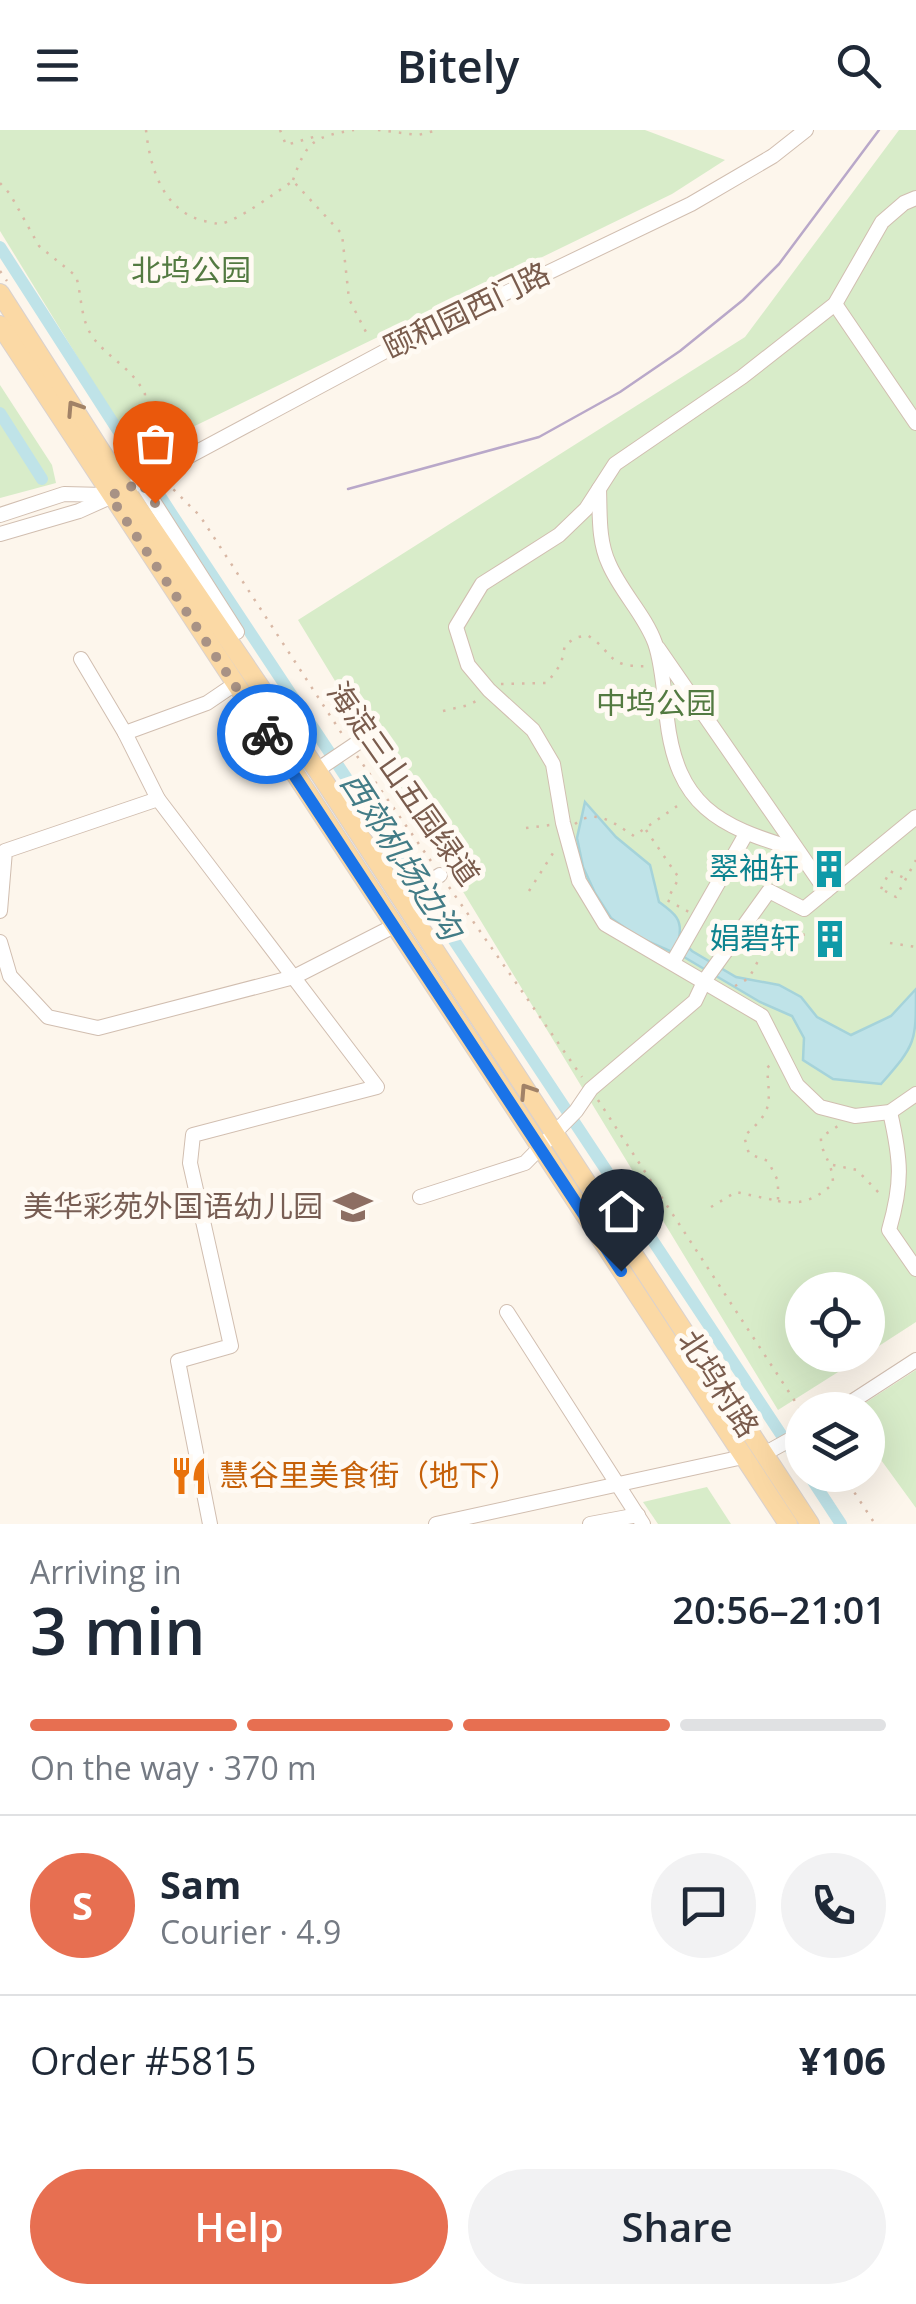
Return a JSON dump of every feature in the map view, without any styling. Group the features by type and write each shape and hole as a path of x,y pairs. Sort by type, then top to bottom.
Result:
{"main road":[{"name":"北坞村路","path":"0,293 240,657 322,766 566,1121 764,1454 810,1524"},
{"name":"北坞村路","path":"0,325 126,489 235,684 788,1524"},
{"path":"238,632 240,657"}],"street":[{"name":"颐和园西门路","path":"0,534 80,511 126,489 393,346 691,204 773,156 806,130"},
{"path":"916,198 882,222 836,304 742,377 614,464 586,509 558,536 482,584 456,627 468,665 533,730 554,764 564,829 579,881 605,924 762,1016 797,1085 820,1107 855,1116 890,1112 916,1094"},
{"path":"836,304 916,423"},
{"path":"598,488 602,544 609,564 655,643 826,891"},
{"path":"0,514 64,494 126,489"},
{"name":"北坞村路","path":"126,489 238,632"},
{"path":"655,643 678,774 693,796 724,823 794,848"},
{"path":"80,659 125,733 158,800 377,1087 192,1135 190,1163 231,1346 178,1361 210,1524"},
{"path":"125,733 206,703 235,684"},
{"path":"322,766 353,746"},
{"path":"0,912 4,851 158,800"},
{"path":"420,1196 525,1163 591,1089 696,1001 705,980 768,891 804,909 916,816"},
{"path":"674,962 746,834"},
{"path":"408,896 436,878"},
{"path":"0,942 10,976 48,1017 98,1028 294,977 394,926"},
{"path":"890,1112 897,1143 899,1194 890,1230 916,1270"},
{"path":"507,1312 641,1520 590,1524"},
{"path":"867,1392 916,1360"},
{"path":"764,1454 785,1442"},
{"path":"436,1524 743,1456"}],"path":[{"path":"146,130 162,192 186,217 218,224 256,206 293,181 302,155 321,136"},
{"path":"280,130 286,145 354,130"},
{"path":"378,130 418,135 438,130"},
{"path":"293,181 342,234 349,299 368,336"},
{"name":"海淀三山五园绿道","path":"0,183 38,246 76,276 83,314 94,339 124,365 141,387 141,446 156,472 200,516 436,878 591,1089 789,1392"},
{"path":"443,711 469,706 502,684 546,683 561,664 564,645 574,638 586,636 599,643 610,659 624,665 658,665"},
{"path":"529,891 564,829 581,818 601,816 634,836 693,796"},
{"path":"526,828 564,829"},
{"path":"646,830 679,878 667,900 699,918"},
{"path":"906,879 890,871 882,890 896,897 916,862"},
{"path":"779,951 787,937 808,934"},
{"path":"890,943 916,946"},
{"path":"727,994 749,978 758,961"},
{"path":"778,1201 778,1181 768,1161 749,1154 744,1136 765,1118 770,1098 767,1068 782,1056"},
{"path":"710,1207 736,1192 800,1204 820,1195 833,1184 833,1165 820,1146 821,1137 855,1116"},
{"path":"833,1165 857,1170 879,1193 899,1194"},
{"path":"854,1492 875,1524"}],"green space":[{"name":"北坞公园","path":"0,130 645,130 725,160 672,194 137,454 0,231"},
{"name":"中坞公园","path":"899,130 916,130 916,1322 885,1342 885,1272 785,1272 785,1372 838,1372 806,1392 785,1392 785,1406 778,1410 298,620 745,337"},
{"path":"0,385 52,465 56,483 0,498"},
{"path":"916,1370 916,1508 885,1465 885,1392 882,1392"},
{"path":"707,1487 731,1524 658,1524 643,1502"}],"water":[{"path":"585,802 616,837 650,865 659,902 678,921 679,938 692,951 736,977 779,985 801,997 817,1017 851,1035 891,1016 916,989 912,1042 881,1084 833,1079 803,1060 804,1038 792,1016 760,1002 684,957 638,937 611,918 583,867 577,838"}],"waterway":[{"name":"西郊机场边沟","path":"0,247 171,513 785,1440"},
{"path":"0,413 42,479"},
{"name":"西郊机场边沟","path":"820,1492 841,1524"}],"tram line":[{"path":"348,489 539,437 620,392 680,351 743,300 779,264 879,130"}],"way so far":[{"path":"155,503 141,482 110,496 267,734"}],"place":[{"name":"翠袖轩","path":"829,869"},
{"name":"娟碧轩","path":"830,939"},
{"name":"美华彩苑外国语幼儿园","path":"353,1207"},
{"name":"慧谷里美食街（地下）","path":"189,1476"}],"route":[{"path":"267,734 621,1271"}]}
